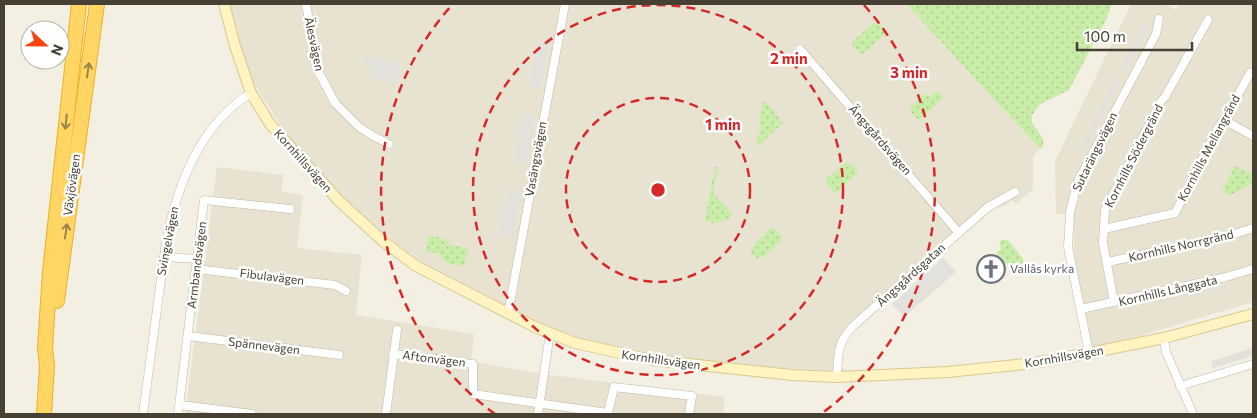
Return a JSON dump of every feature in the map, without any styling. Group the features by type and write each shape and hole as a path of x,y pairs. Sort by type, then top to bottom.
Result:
{"highway":[{"name":"Växjövägen","path":"47,366 45,347 50,272 79,4"},
{"name":"Växjövägen","path":"44,414 47,366 52,344 60,269 97,4"}],"street":[{"name":"Kornhillsvägen","path":"224,4 235,46 251,93 270,124 339,201 379,237 416,266 508,314 550,334 575,343 652,360 792,375 837,377 948,372 1034,363 1164,338 1253,314"},
{"name":"Älesvägen","path":"306,4 318,71 335,103 360,127 389,144"},
{"name":"Vasängsvägen","path":"508,314 566,4"},
{"name":"Sutarängsvägen","path":"1089,353 1068,247 1072,200 1078,181 1156,34 1159,19"},
{"name":"Kornhills Södergränd","path":"1114,302 1103,243 1105,210 1161,101 1208,20"},
{"name":"Ängsgårdsvägen","path":"800,49 959,233"},
{"name":"Kornhills Mellangränd","path":"1104,229 1175,213 1219,126 1250,73"},
{"name":"Svingelvägen","path":"142,414 171,216 182,184 199,149 226,113 237,102 251,93"},
{"path":"1224,120 1253,136"},
{"name":"Ängsgårdsgatan","path":"837,377 840,345 847,332 988,207 1015,192"},
{"name":"Armbandsvägen","path":"178,414 204,200 290,209"},
{"name":"Kornhills Norrgränd","path":"1108,262 1222,238 1253,228"},
{"path":"164,257 197,259"},
{"name":"Fibulavägen","path":"196,269 335,285 346,291"},
{"name":"Kornhills Långgata","path":"1081,309 1226,278 1253,269"},
{"path":"386,414 397,330"},
{"path":"538,414 550,334"},
{"name":"Spännevägen","path":"188,336 339,355"},
{"path":"1164,338 1166,352 1193,414"},
{"name":"Aftonvägen","path":"393,354 473,364 473,394 608,413 614,387 692,396 690,414"},
{"path":"1180,386 1253,364"},
{"path":"180,405 252,414"}],"shaded area":[{"path":"230,4 906,4 1040,149 1033,156 1033,189 1016,204 1012,200 1006,205 992,209 849,334 841,352 841,365 844,371 739,366 662,357 603,345 577,338 521,317 443,277 379,230 339,194 303,156 280,125 244,65"},
{"path":"1131,4 1165,4 1176,10 1180,4 1253,4 1253,302 1139,336 1090,348 1074,253 1074,214 1056,214 1055,161"},
{"path":"1144,23 1149,26 1126,70 1121,67"},
{"path":"537,41 549,44 540,89 528,87"},
{"path":"364,56 401,63 397,83 367,77 370,64 362,63"},
{"path":"1116,77 1121,79 1085,150 1081,147"},
{"path":"523,114 535,116 527,163 514,161"},
{"path":"217,167 284,175 281,191 303,195 297,248 362,255 356,315 474,334 471,361 536,373 725,397 723,414 185,414"},
{"path":"508,189 521,192 513,238 499,236"},
{"path":"943,258 956,272 904,317 892,304"},
{"path":"1221,283 1222,289 1179,298 1178,293"},
{"path":"1253,348 1253,356 1213,368 1211,361"}],"green space":[{"path":"906,4 1112,4 1106,20 1069,90 1040,104 1032,115 1032,123 1043,140 1043,147 1040,149"},
{"path":"875,22 886,30 884,32 886,33 863,54 859,53 852,44 853,41"},
{"path":"938,91 944,97 921,119 917,119 909,109 925,93 930,97"},
{"path":"765,101 783,123 758,146 756,145 761,125 759,123 763,102"},
{"path":"846,162 849,165 851,163 859,172 835,194 825,182 826,179"},
{"path":"1235,166 1253,174 1252,184 1230,195 1222,191"},
{"path":"715,167 718,167 713,193 733,215 718,223 707,222 705,219"},
{"path":"771,228 776,230 782,237 782,240 762,258 759,257 757,259 751,253 754,244"},
{"path":"429,235 445,239 450,245 468,248 464,266 447,263 439,254 426,251"},
{"path":"1002,240 1008,240 1024,260 1013,272 996,252 1001,249 999,243"}],"place":[{"name":"Vallås kyrka","path":"991,269"}]}
